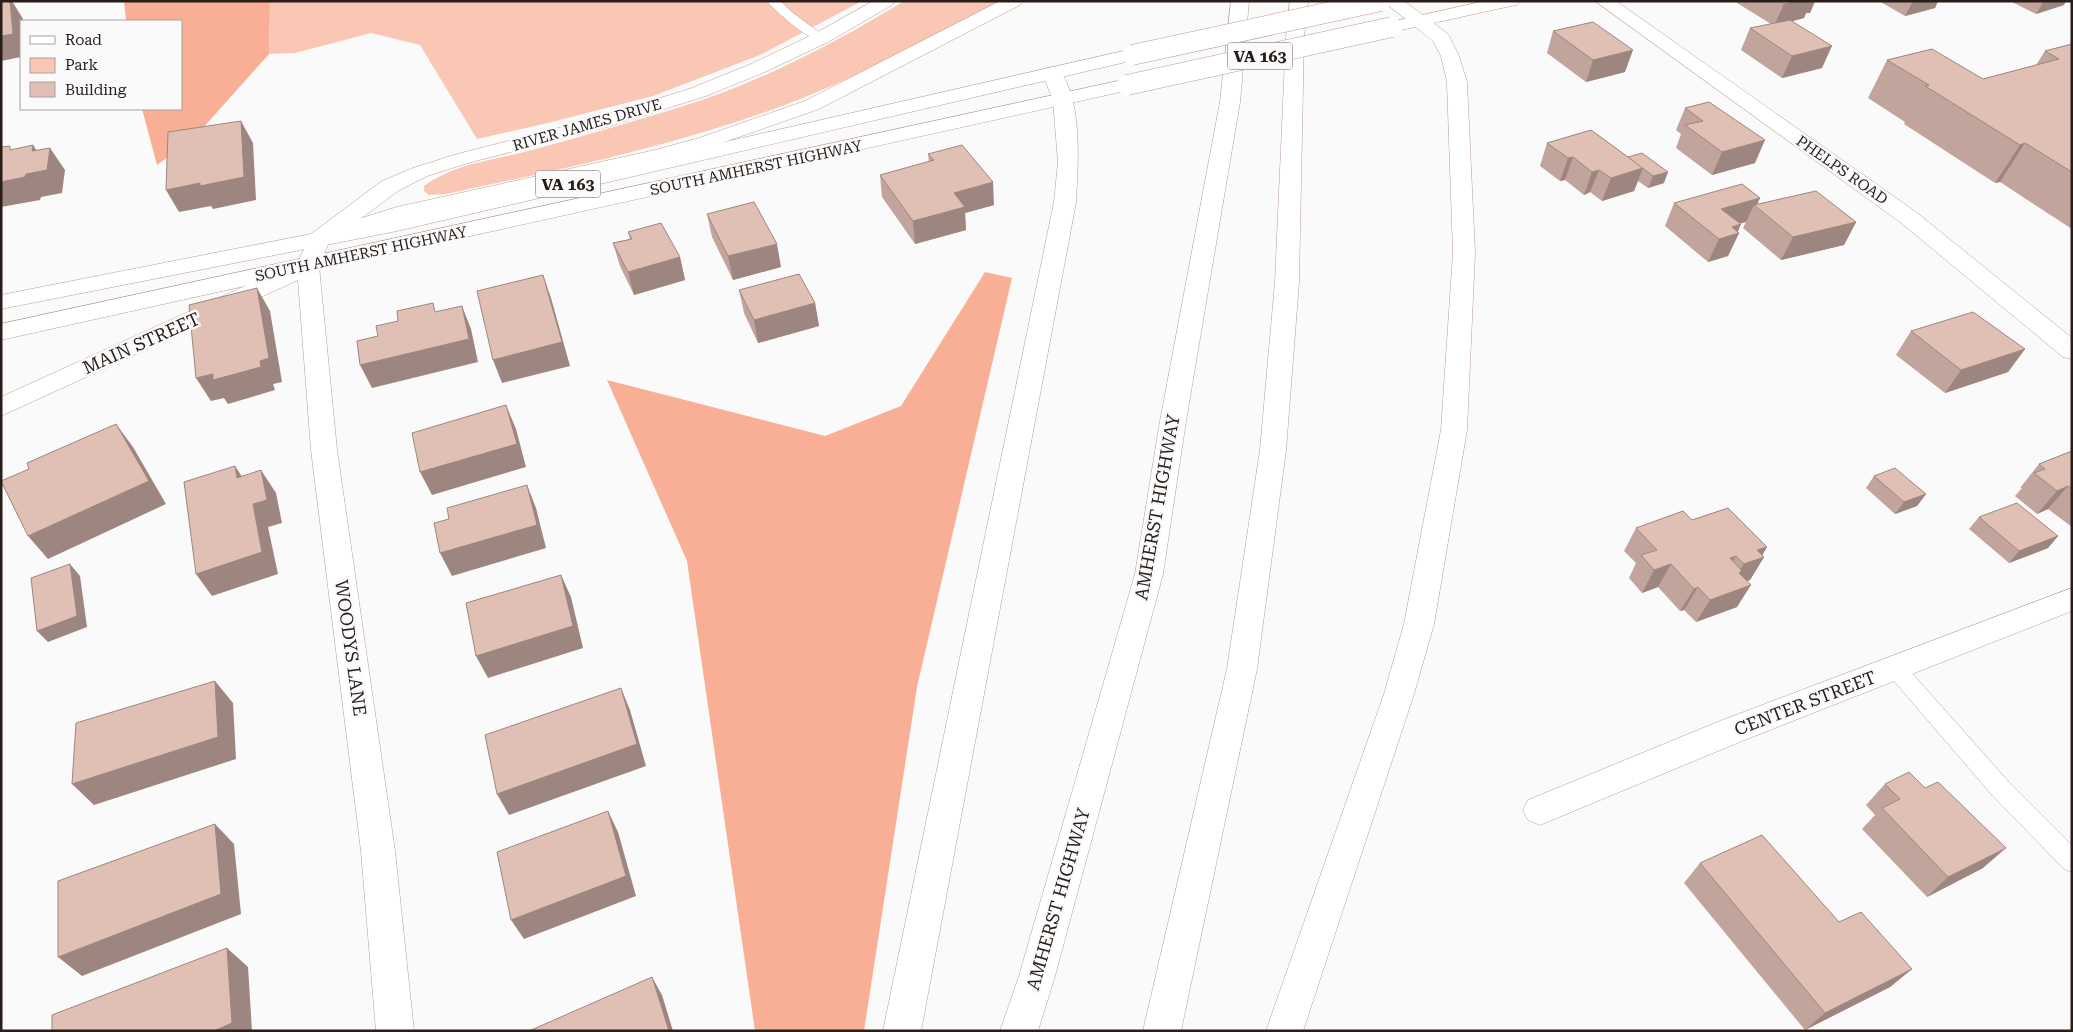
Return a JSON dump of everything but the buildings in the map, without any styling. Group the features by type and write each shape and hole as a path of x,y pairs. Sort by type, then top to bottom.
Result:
{"main road":[{"name":"RIVER JAMES DRIVE","path":"313,252 390,186 420,172 461,159 600,123 699,92 758,68 821,38 886,1"},
{"path":"313,252 406,212 658,155 812,105 1014,1"},
{"name":"AMHERST HIGHWAY","path":"1019,1031 1149,574 1174,411 1230,102 1240,1"},
{"path":"1162,1031 1242,669 1272,450 1287,282 1295,37 1299,1"},
{"name":"SOUTH AMHERST HIGHWAY","path":"1,332 313,252 397,224 1052,73 1381,1"},
{"path":"1284,1031 1399,694 1419,624 1454,430 1464,253 1457,82 1450,56 1441,38 1421,21 1392,1"},
{"name":"SOUTH AMHERST HIGHWAY","path":"1,302 313,252 1063,100 1511,1"},
{"name":"PHELPS ROAD","path":"1604,1 1908,217 2072,351"},
{"path":"902,1031 1065,202 1068,162 1063,100 1052,73"},
{"name":"MAIN STREET","path":"1,407 313,252"},
{"name":"WOODYS LANE","path":"313,252 324,450 378,851 395,1031"},
{"name":"CENTER STREET","path":"1540,810 1731,731 2072,599"}],"lane":[{"path":"773,1 789,16 821,38"},
{"path":"1895,668 2000,788 2072,861"}],"green space":[{"path":"270,1 862,1 760,55 653,96 477,139 420,45 371,33 295,53 269,54"},
{"path":"904,1 1000,1 893,57 838,83 782,106 741,120 658,145 531,176 446,194 429,195 424,191 424,186 461,168 601,131 674,109 734,88 821,48"}],"shaded area":[{"path":"124,1 270,1 269,54 193,139 157,165 142,110 182,110 182,20 126,20"},
{"path":"985,272 1012,278 917,687 864,1031 755,1031 687,561 607,380 825,436 901,406"}]}
